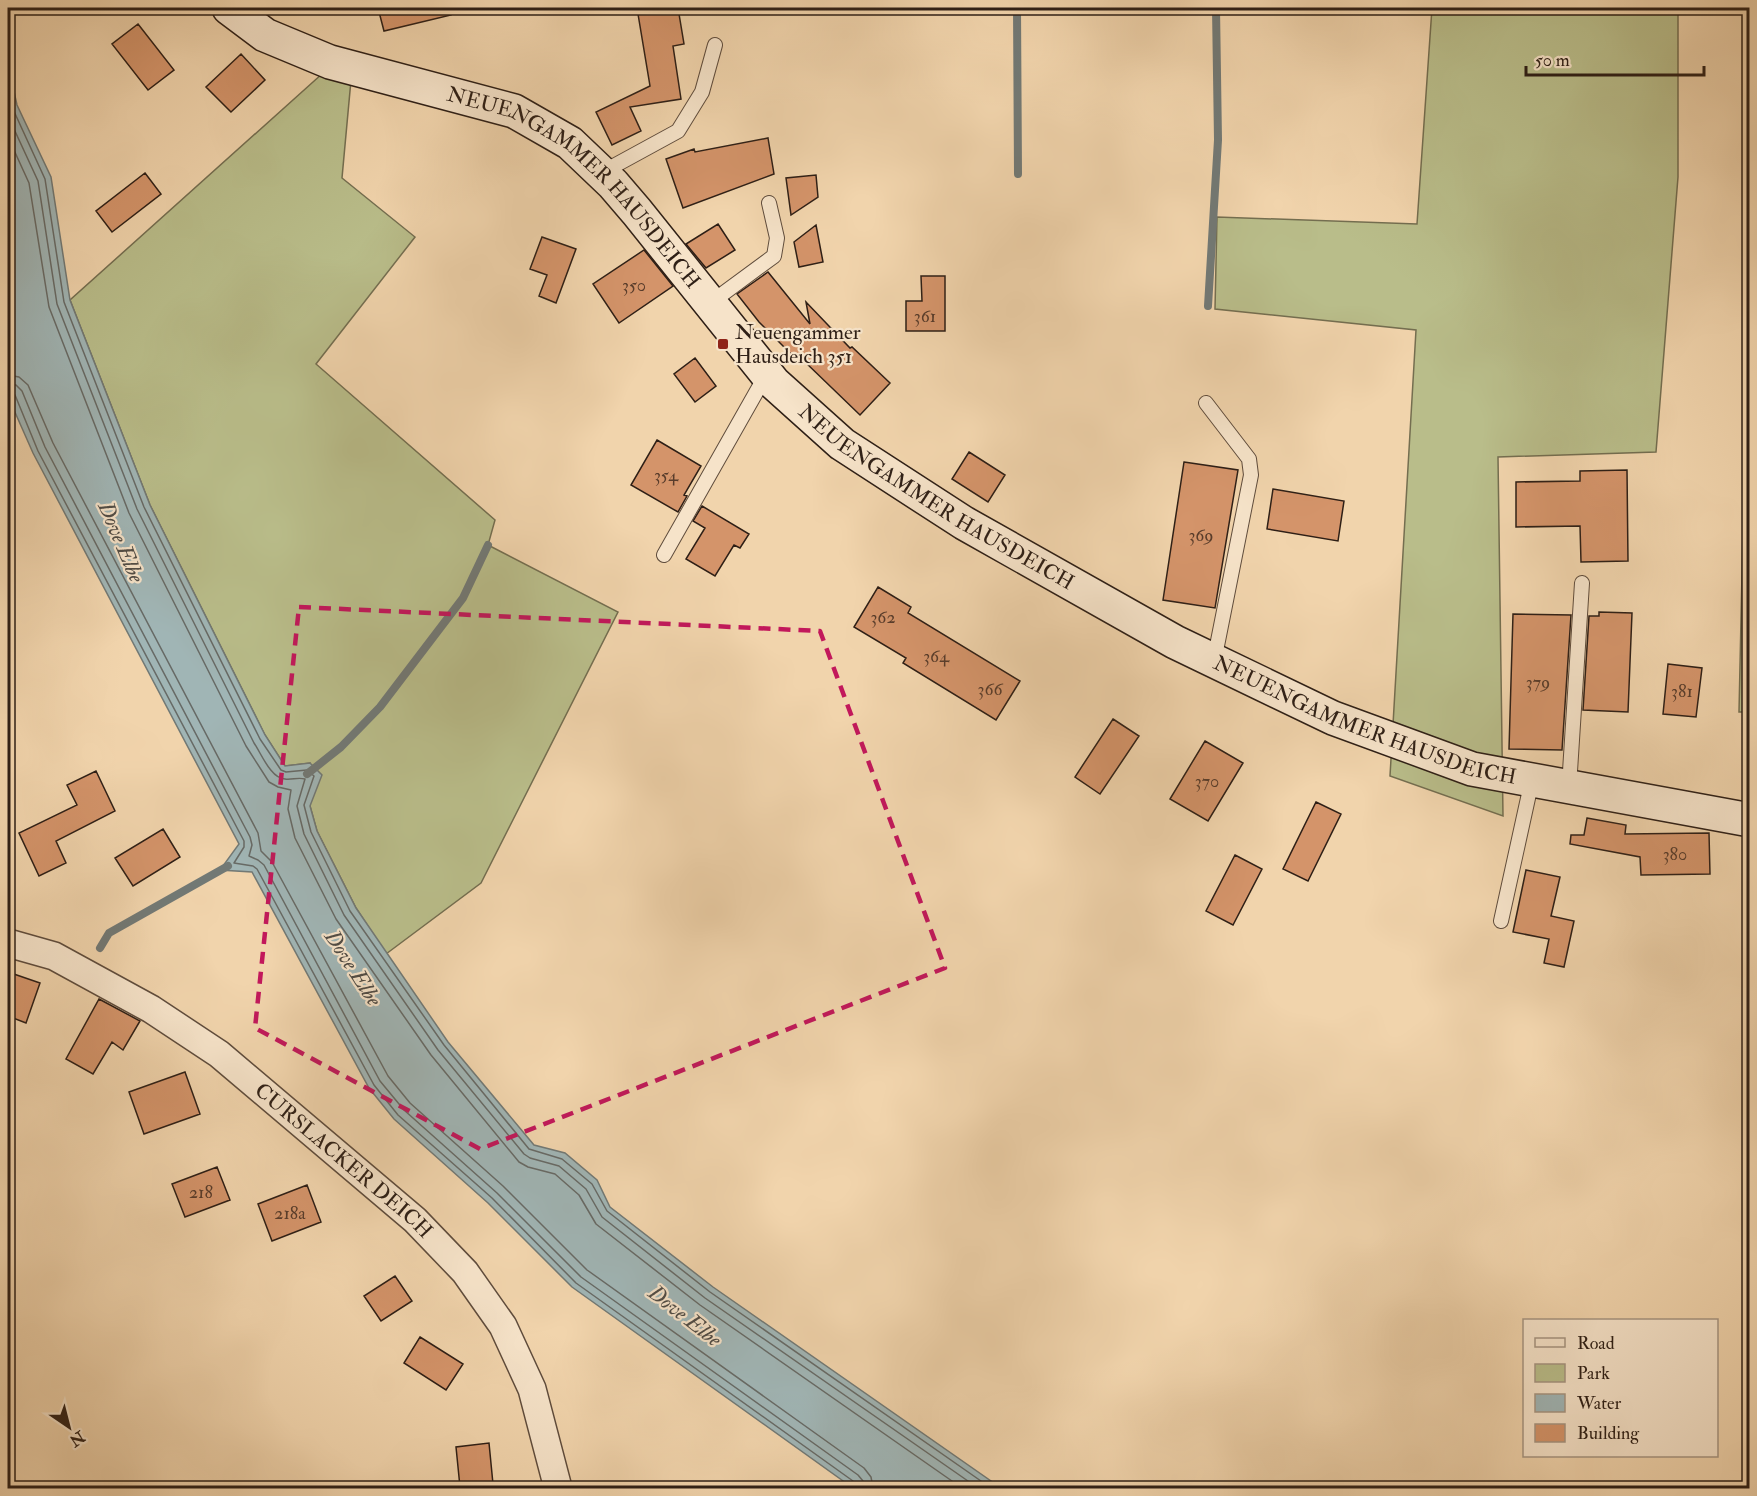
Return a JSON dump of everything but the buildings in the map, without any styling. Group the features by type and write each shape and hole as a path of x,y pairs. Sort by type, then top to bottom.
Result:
{"street":[{"name":"NEUENGAMMER HAUSDEICH","path":"229,8 266,35 330,62 514,111 570,143 637,213 766,375 842,444 945,510 1175,642 1334,718 1472,769 1749,820"},
{"name":"CURSLACKER DEICH","path":"8,943 54,956 151,1009 219,1054 415,1220 465,1272 503,1326 532,1389 558,1488"}],"lane":[{"path":"601,173 678,132 702,92 715,45"},
{"path":"709,304 774,256 777,238 769,203"},
{"path":"664,555 766,375"},
{"path":"1206,403 1249,459 1251,475 1214,661"},
{"path":"1569,787 1582,583"},
{"path":"1501,921 1532,780"}],"highlighted area":[{"path":"299,607 820,631 945,968 480,1149 255,1028"}],"green space":[{"path":"1432,8 1678,8 1678,177 1656,452 1498,457 1503,816 1390,776 1416,330 1215,309 1217,217 1417,224"},
{"path":"323,73 351,80 342,178 415,237 316,364 495,520 488,545 618,612 481,883 386,954 356,908 317,831 310,806 310,763 285,766 265,735 150,505 70,300"},
{"path":"1749,250 1750,712 1739,712"}],"water":[{"name":"Dove Elbe","path":"8,65 17,105 51,177 70,300 150,505 265,735 285,766 310,763 322,775 310,806 317,831 356,908 448,1042 534,1145 565,1153 597,1180 610,1207 713,1287 1001,1488 853,1488 572,1287 488,1203 394,1119 369,1088 252,872 220,870 239,844 33,453 14,410 8,388"}],"waterway":[{"path":"1017,8 1018,174"},
{"path":"1208,306 1218,140 1216,8"},
{"path":"307,774 341,747 380,707 463,598 488,545"},
{"path":"100,948 109,933 228,866"}],"place":[{"name":"Neuengammer Hausdeich 351","path":"723,344"}]}
